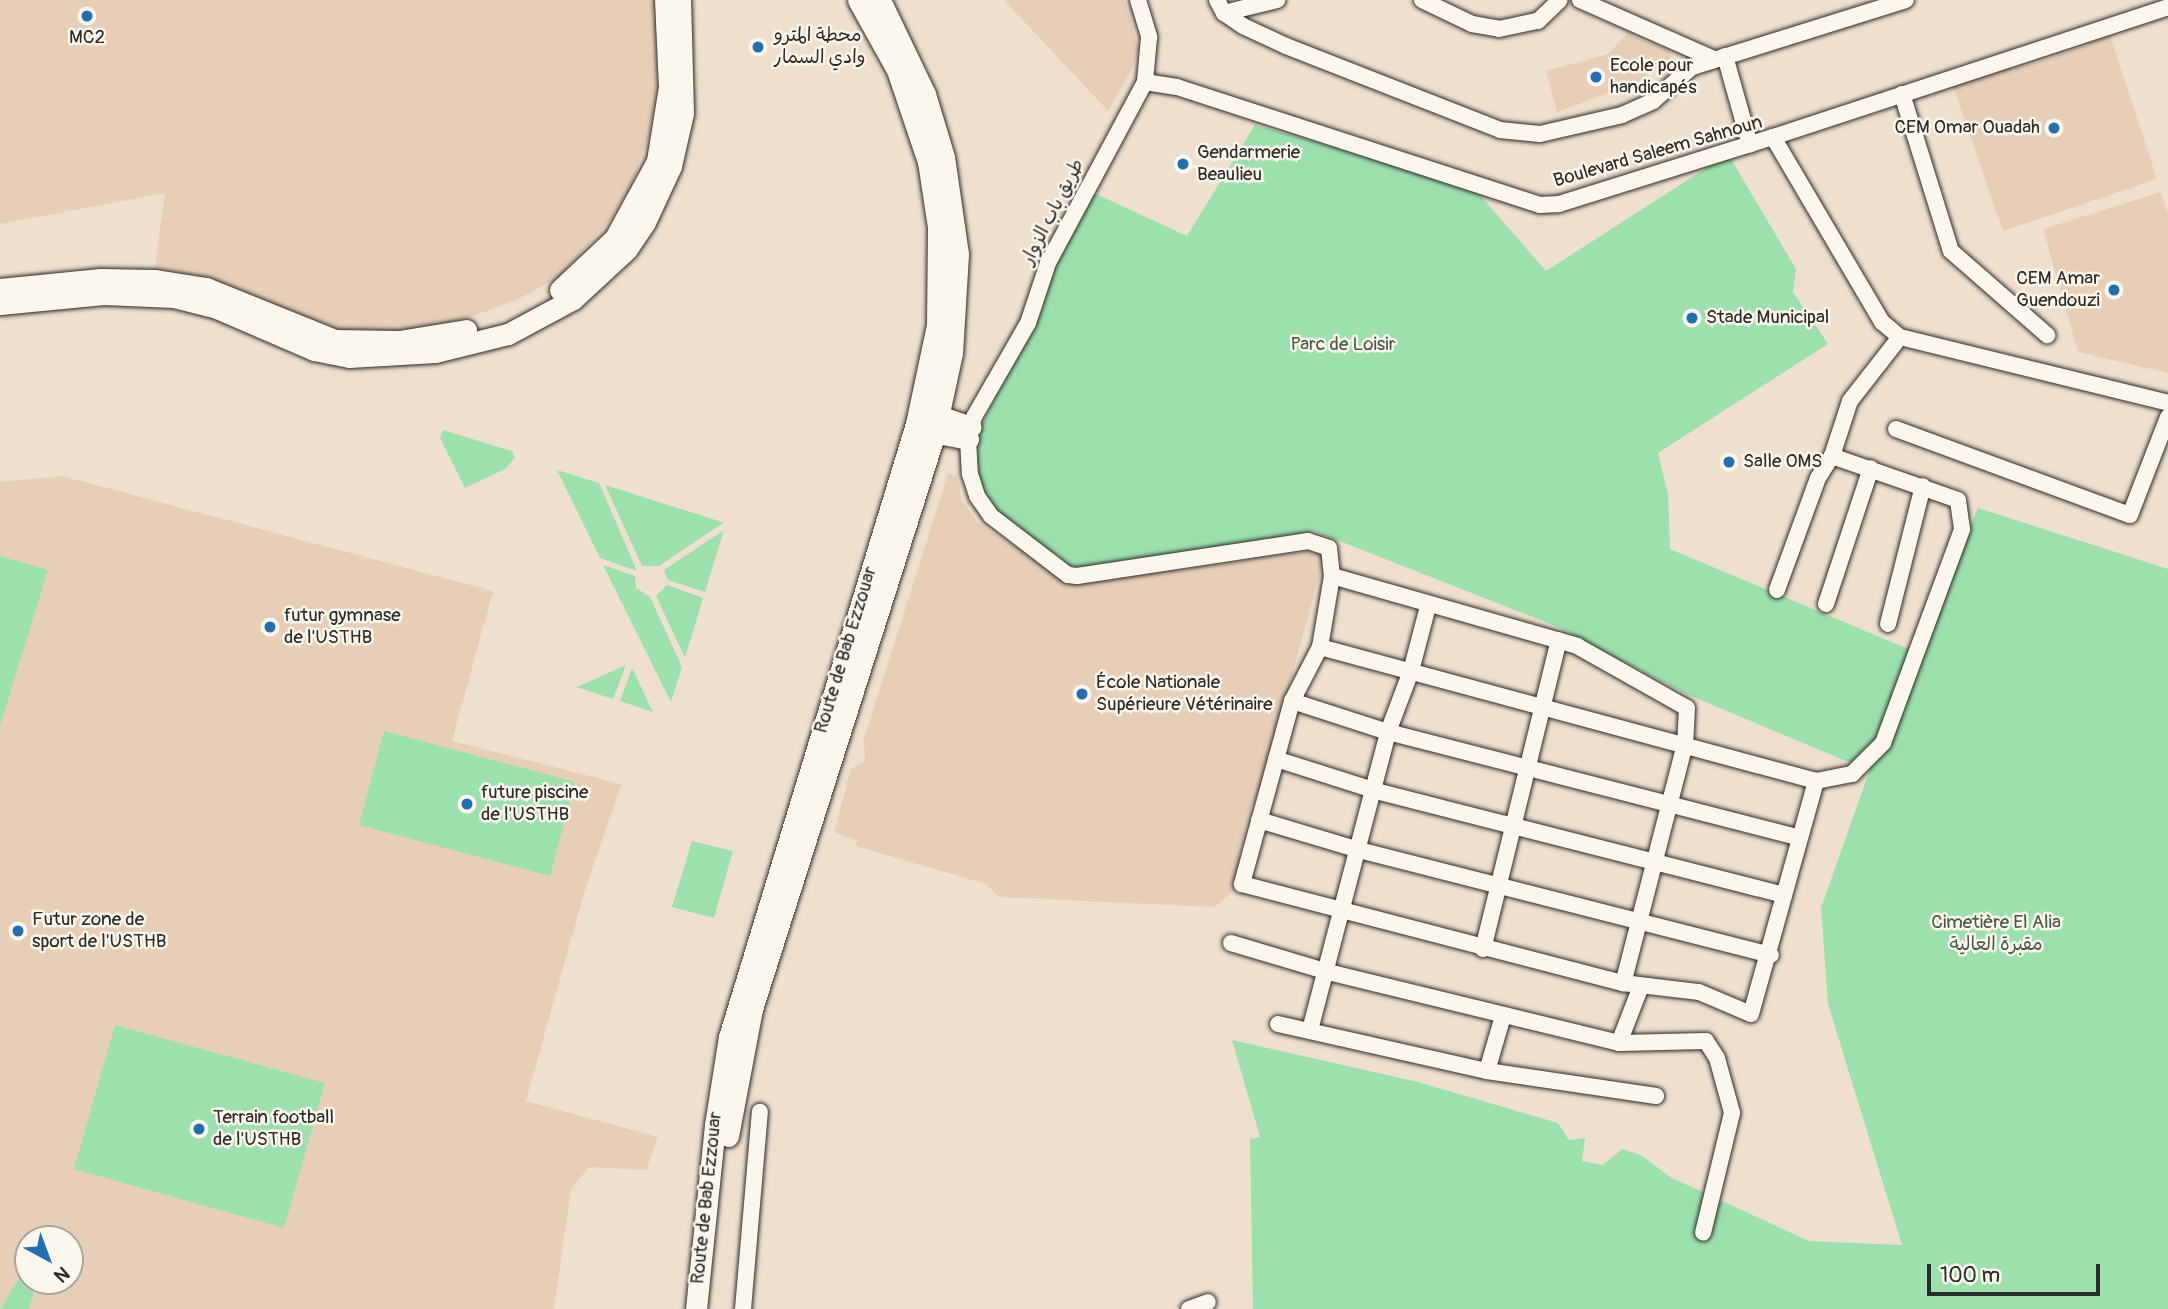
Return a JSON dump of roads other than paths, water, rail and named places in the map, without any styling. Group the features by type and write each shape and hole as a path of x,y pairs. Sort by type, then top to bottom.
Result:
{"main road":[{"path":"0,289 101,279 180,282 228,295 320,336 355,342 433,337 503,321 536,306 594,263 641,197 657,161 667,109 666,0"},
{"path":"0,304 104,294 174,297 217,308 314,350 349,357 435,352 508,334 583,291 627,249 645,222 671,166 683,113 680,0"},
{"name":"Route de Bab Ezzouar","path":"710,1309 729,1124 745,1037 934,436 956,320 956,222 936,125 870,2"},
{"name":"Route de Bab Ezzouar","path":"696,1309 717,1105 729,1037 917,419 937,325 937,216 920,131 884,27"},
{"path":"917,419 940,413 969,433"},
{"path":"917,419 934,436 969,433"}],"street":[{"name":"طريق باب الزوار","path":"969,433 1028,323 1052,255 1145,82 1149,37 1138,0"},
{"path":"1221,6 1277,0"},
{"path":"1422,0 1472,24 1499,29 1538,21 1560,0"},
{"path":"1580,0 1719,57 1750,145"},
{"path":"1221,6 1286,46 1435,106 1500,130 1540,134 1622,115 1653,101 1692,67 1719,57 1903,1"},
{"path":"1773,136 2168,7"},
{"name":"Boulevard Saleem Sahnoun","path":"1145,82 1177,87 1540,205 1559,204 1773,136 1882,322 1900,337"},
{"path":"1902,94 1951,251 2048,335"},
{"path":"1777,590 1818,478 1832,456 1850,401 1900,337 2168,403"},
{"path":"1896,429 2130,515 2168,417"},
{"path":"969,433 970,474 983,506 1068,575 1091,576 1308,541 1329,548 1332,576 1320,647 1292,701 1242,884 1483,949 1623,983 1699,992 1751,1014 1771,955 1784,895 1816,781"},
{"path":"1320,647 1816,781 1852,774 1883,743 1942,590 1963,514 1958,500 1832,456"},
{"path":"1826,604 1871,468"},
{"path":"1888,624 1923,486"},
{"path":"1332,576 1428,606 1559,640 1687,708 1685,744 1623,983"},
{"path":"1310,1030 1376,792 1388,733 1412,671 1428,606"},
{"path":"1483,949 1559,640"},
{"path":"1292,701 1388,733 1800,838"},
{"path":"1276,759 1376,792 1784,895"},
{"path":"1259,820 1359,850 1771,955"},
{"path":"1231,943 1328,972 1619,1043 1706,1041 1717,1058 1732,1113 1703,1233"},
{"path":"1619,1043 1641,986"},
{"path":"1487,1071 1503,1016"},
{"path":"1278,1024 1487,1071 1656,1096"},
{"path":"743,1309 760,1112"},
{"path":"1189,1309 1208,1302"}],"place":[{"name":"MC2","path":"87,16"},
{"name":"محطة المترو وادي السمار","path":"758,47"},
{"name":"Ecole pour handicapés","path":"1596,77"},
{"name":"CEM Omar Ouadah","path":"2054,128"},
{"name":"Gendarmerie Beaulieu","path":"1183,164"},
{"name":"CEM Amar Guendouzi","path":"2114,290"},
{"name":"Stade Municipal","path":"1692,318"},
{"name":"Salle OMS","path":"1729,462"},
{"name":"futur gymnase de l'USTHB","path":"270,627"},
{"name":"École Nationale Supérieure Vétérinaire","path":"1082,694"},
{"name":"future piscine de l'USTHB","path":"467,804"},
{"name":"Futur zone de sport de l'USTHB","path":"18,931"},
{"name":"Terrain football de l'USTHB","path":"199,1129"}],"park label":[{"name":"Parc de Loisir","path":"1343,345"},
{"name":"Cimetière El Alia مقبرة العالية","path":"1996,934"}]}
